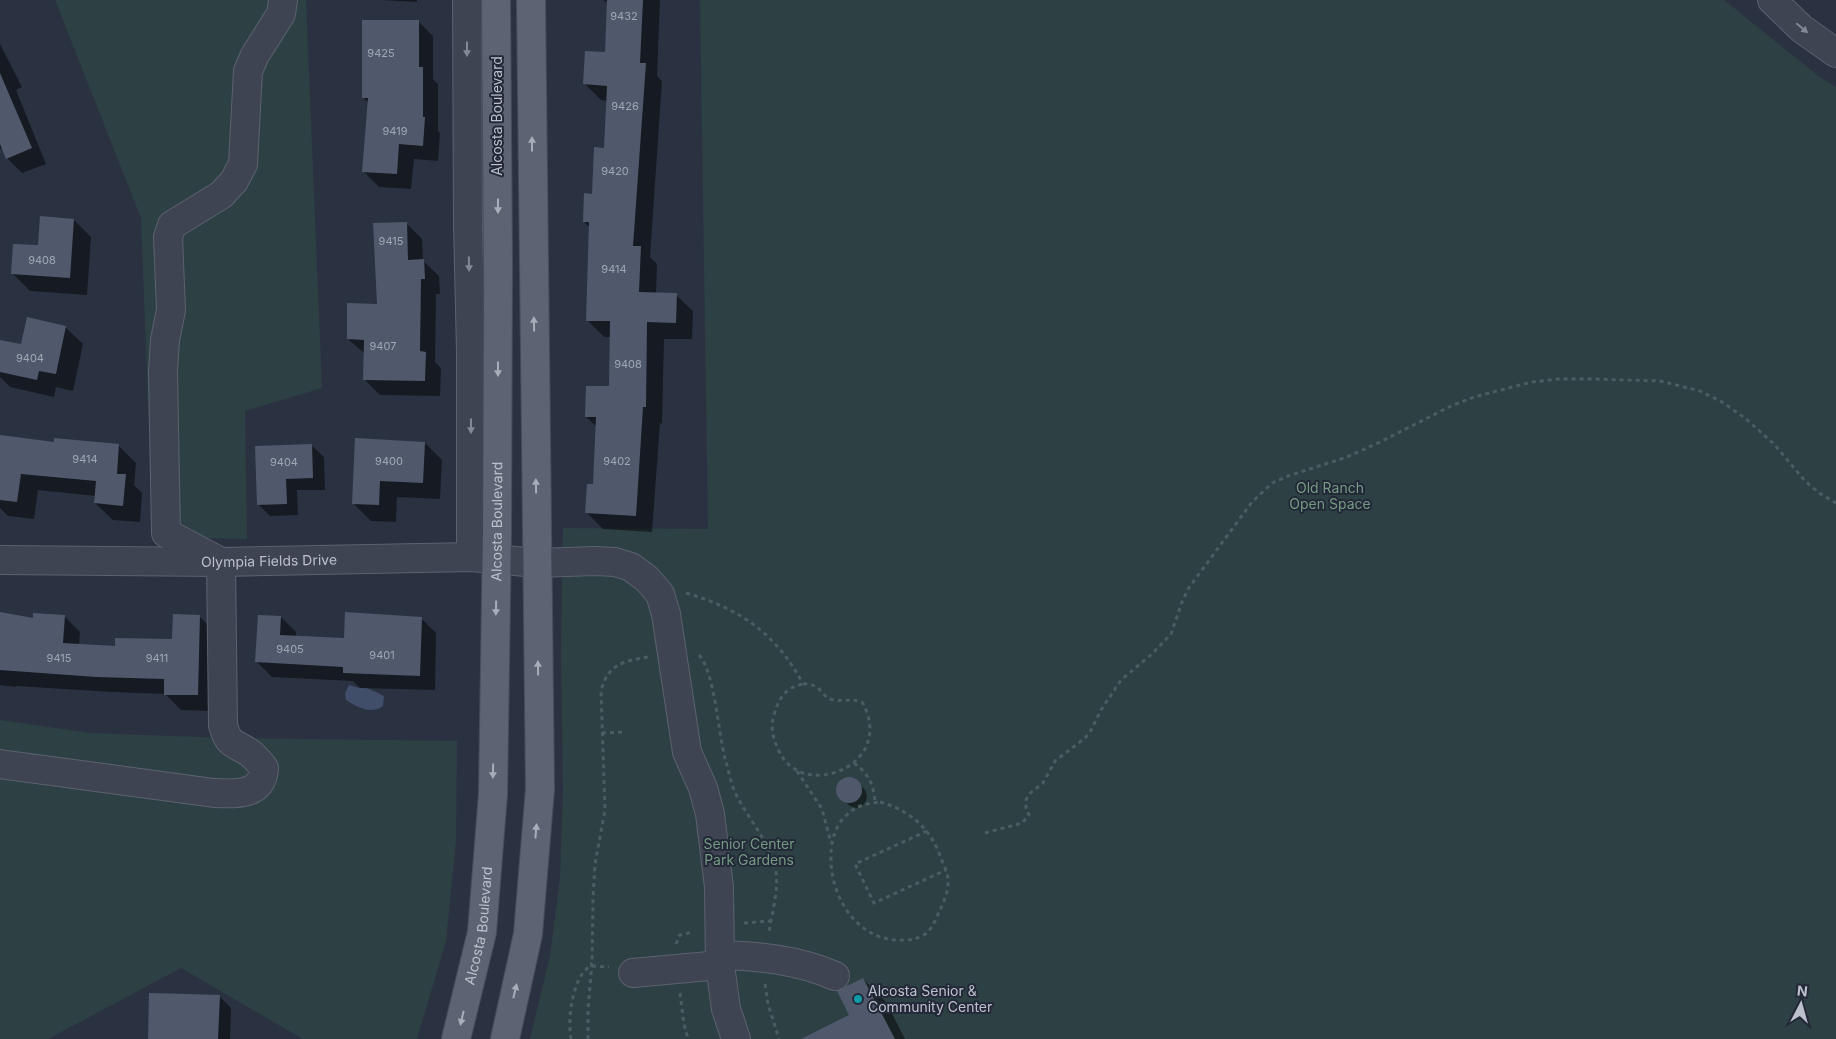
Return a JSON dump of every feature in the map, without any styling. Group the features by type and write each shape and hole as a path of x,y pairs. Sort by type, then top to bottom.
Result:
{"main road":[{"name":"Alcosta Boulevard","path":"456,1039 482,932 493,794 484,558 498,252 496,0"},
{"path":"505,1039 528,934 540,789 531,0"}],"street":[{"path":"0,764 214,793 238,794 254,789 264,777 264,768 249,753 236,746 227,738 224,725 221,562 166,533 163,372 165,340 171,310 168,237 172,225 222,195 234,181 243,164 248,71 255,55 281,14 283,0"},
{"name":"Alcosta Boulevard","path":"467,0 471,351 484,558"},
{"path":"1772,0 1802,29 1836,52"},
{"name":"Olympia Fields Drive","path":"0,560 221,562 484,558 537,563 595,561 615,562 630,567 647,579 656,590"},
{"path":"656,590 660,594 666,614 687,752 703,788 710,814 719,886 720,960 726,1009 736,1039"},
{"path":"625,970 720,960 765,958 823,970 835,976"}],"path":[{"path":"985,833 1022,824 1029,815 1026,809 1026,800 1029,794 1043,783 1055,761 1090,732 1101,710 1121,680 1152,654 1171,634 1188,589 1252,502 1272,483 1347,457 1451,406 1532,382 1560,379 1660,381 1682,385 1700,390 1722,402 1744,418 1774,444 1805,481 1836,503"},
{"path":"656,590 681,592 711,600 750,620 774,642 792,664 803,684"},
{"path":"696,652 702,657 708,674 724,754 734,790 761,833 776,868 777,878 767,940"},
{"path":"588,1039 595,864 605,810 601,691 603,682 610,671 619,664 654,656"},
{"path":"810,684 816,686 826,697 834,700 852,698 862,702 870,721 869,733 867,745 854,762 846,769 835,774 822,775 810,774 796,769 790,766 781,756 772,729 773,718 782,696 792,686 810,684"},
{"path":"602,732 625,732"},
{"path":"854,762 867,773 872,783 875,802"},
{"path":"796,769 822,810 831,844 832,877 837,894 848,914 866,930 891,941 916,939 926,934 934,923 948,883 946,870 927,830 906,812 892,805 875,802 864,804 849,812 841,821 831,844"},
{"path":"927,830 855,864 874,903 946,870"},
{"path":"742,924 771,921"},
{"path":"676,950 676,944 680,935 700,932"},
{"path":"592,964 625,970"},
{"path":"571,1039 569,1018 572,1006 580,978 592,964"},
{"path":"764,979 768,1004 779,1039"},
{"path":"680,985 684,1024 688,1039"}],"green space":[{"path":"55,0 306,0 322,388 245,411 247,539 153,537 141,218"},
{"name":"Old Ranch Open Space","path":"700,0 1724,0 1821,78 1836,87 1836,1039 530,1039 550,956 560,878 563,791 561,652 563,528 708,529"},
{"path":"0,720 90,733 227,738 457,741 456,841 446,941 417,1039 303,1039 181,968 48,1039 0,1039"}],"water":[{"path":"349,685 367,688 384,696 383,706 378,709 369,710 350,703 346,700 345,693"}],"building":[{"path":"607,0 643,0 640,63 646,63 633,246 641,246 639,292 677,293 676,323 647,322 646,407 643,407 636,516 585,513 587,484 593,484 596,417 585,417 586,386 609,386 610,321 586,321 589,222 583,222 584,193 592,194 594,147 604,148 607,86 583,84 585,51 605,52"},
{"path":"362,20 419,20 419,67 423,67 423,117 425,117 423,146 399,144 397,174 362,172 368,98 362,98"},
{"path":"0,73 32,148 6,159 0,144"},
{"path":"40,216 74,219 70,278 11,274 13,244 38,245"},
{"path":"407,222 408,260 424,259 425,279 421,279 420,351 426,352 425,381 363,380 364,340 347,339 347,303 377,304 373,223"},
{"path":"27,317 66,326 56,374 39,371 37,380 0,372 0,340 21,344"},
{"path":"0,435 54,442 54,438 119,444 117,474 126,474 123,506 94,503 96,481 21,474 17,502 0,500"},
{"path":"355,438 425,442 423,483 380,481 379,505 352,504"},
{"path":"312,444 313,478 286,479 287,504 257,505 255,446"},
{"path":"0,612 33,618 33,613 65,615 63,643 115,646 115,638 172,639 173,614 200,615 198,695 164,695 164,679 96,677 0,670"},
{"path":"345,612 422,617 420,676 343,673 343,667 255,662 258,615 281,616 280,635 344,638"},
{"path":"849,777 858,781 862,790 858,799 849,803 840,799 836,790 840,781"},
{"name":"Alcosta Senior & Community Center","path":"863,978 895,1039 801,1039 849,1015 837,991"},
{"path":"149,993 220,995 218,1039 148,1039"}],"place":[{"name":"Alcosta Senior & Community Center","path":"858,999"}],"park label":[{"name":"Senior Center Park Gardens","path":"749,852"}]}
